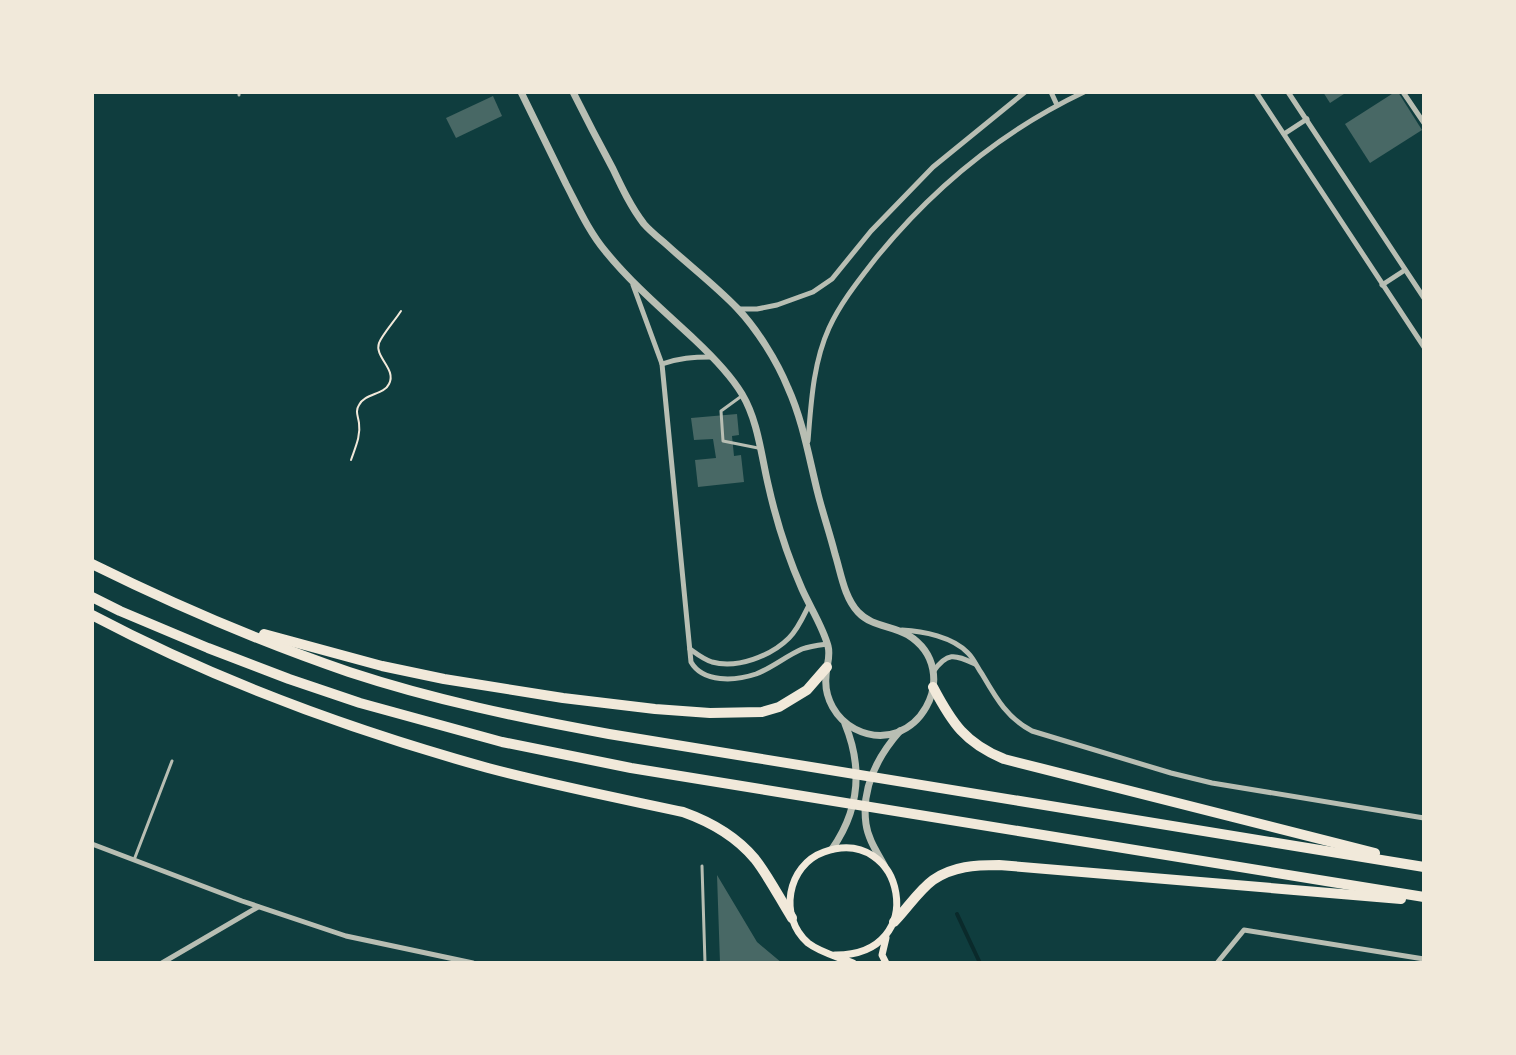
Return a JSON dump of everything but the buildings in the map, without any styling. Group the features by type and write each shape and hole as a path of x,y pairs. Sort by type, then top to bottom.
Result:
{"highway":[{"path":"92,564 201,615 294,652 350,672 498,713 609,734 1424,866"},
{"path":"92,597 145,622 289,679 360,703 502,742 631,768 894,809 1424,899"},
{"path":"92,615 194,665 356,728 489,768 703,819 723,830 755,859 792,918"},
{"path":"201,615 382,666 518,691 655,709 710,713 762,712 779,707 807,690 828,664"},
{"path":"933,687 966,737 977,747 1004,759 1424,866"},
{"path":"894,922 932,880 962,867 976,865 1424,899"}],"main road":[{"path":"835,955 864,952 877,945 894,922 898,908 893,879 885,867 862,850 847,847 818,854 806,863 791,888 789,903 798,931 808,942 821,950 853,963"},
{"path":"886,963 882,955 887,934"}],"street":[{"path":"521,92 586,223 605,251 712,357 743,395 762,448 767,480 788,556 827,644 825,682 828,697 834,711 856,730 885,735 900,731 923,714 930,701 933,672 929,658 910,636 897,630"},
{"path":"573,92 632,207 646,227 738,309 770,353 789,389 808,446 851,602 867,620 883,627 916,631 960,647 970,654 1003,709 1032,731 1212,783 1424,818"},
{"path":"738,309 777,305 813,292 832,279 871,231 933,167 1025,92"},
{"path":"1051,92 1057,105"},
{"path":"808,446 816,372 829,329 852,288 904,224 947,182 1025,123 1084,92"},
{"path":"1256,92 1424,347"},
{"path":"1288,92 1424,298"},
{"path":"1403,92 1424,123"},
{"path":"1284,134 1307,119"},
{"path":"1382,285 1405,270"},
{"path":"632,280 662,364 691,662 700,673 726,678 757,673 805,648 827,644"},
{"path":"662,364 675,359 712,357"},
{"path":"689,648 708,661 721,664 750,660 791,637 809,605"},
{"path":"933,672 945,658 953,656 976,664"},
{"path":"832,849 851,816 855,790 856,757 844,722"},
{"path":"885,867 866,824 867,796 870,776 877,760 900,731"},
{"path":"92,844 346,936 473,963"},
{"path":"162,963 259,907"},
{"path":"1217,963 1244,930 1424,959"}],"lane":[{"path":"743,395 721,411 723,441 762,448"},
{"path":"134,860 172,761"},
{"path":"702,866 705,963"}],"path":[{"path":"351,460 359,434 358,405 387,388 391,380 379,352 379,343 401,311"}],"waterway":[{"path":"957,914 980,963"}]}
